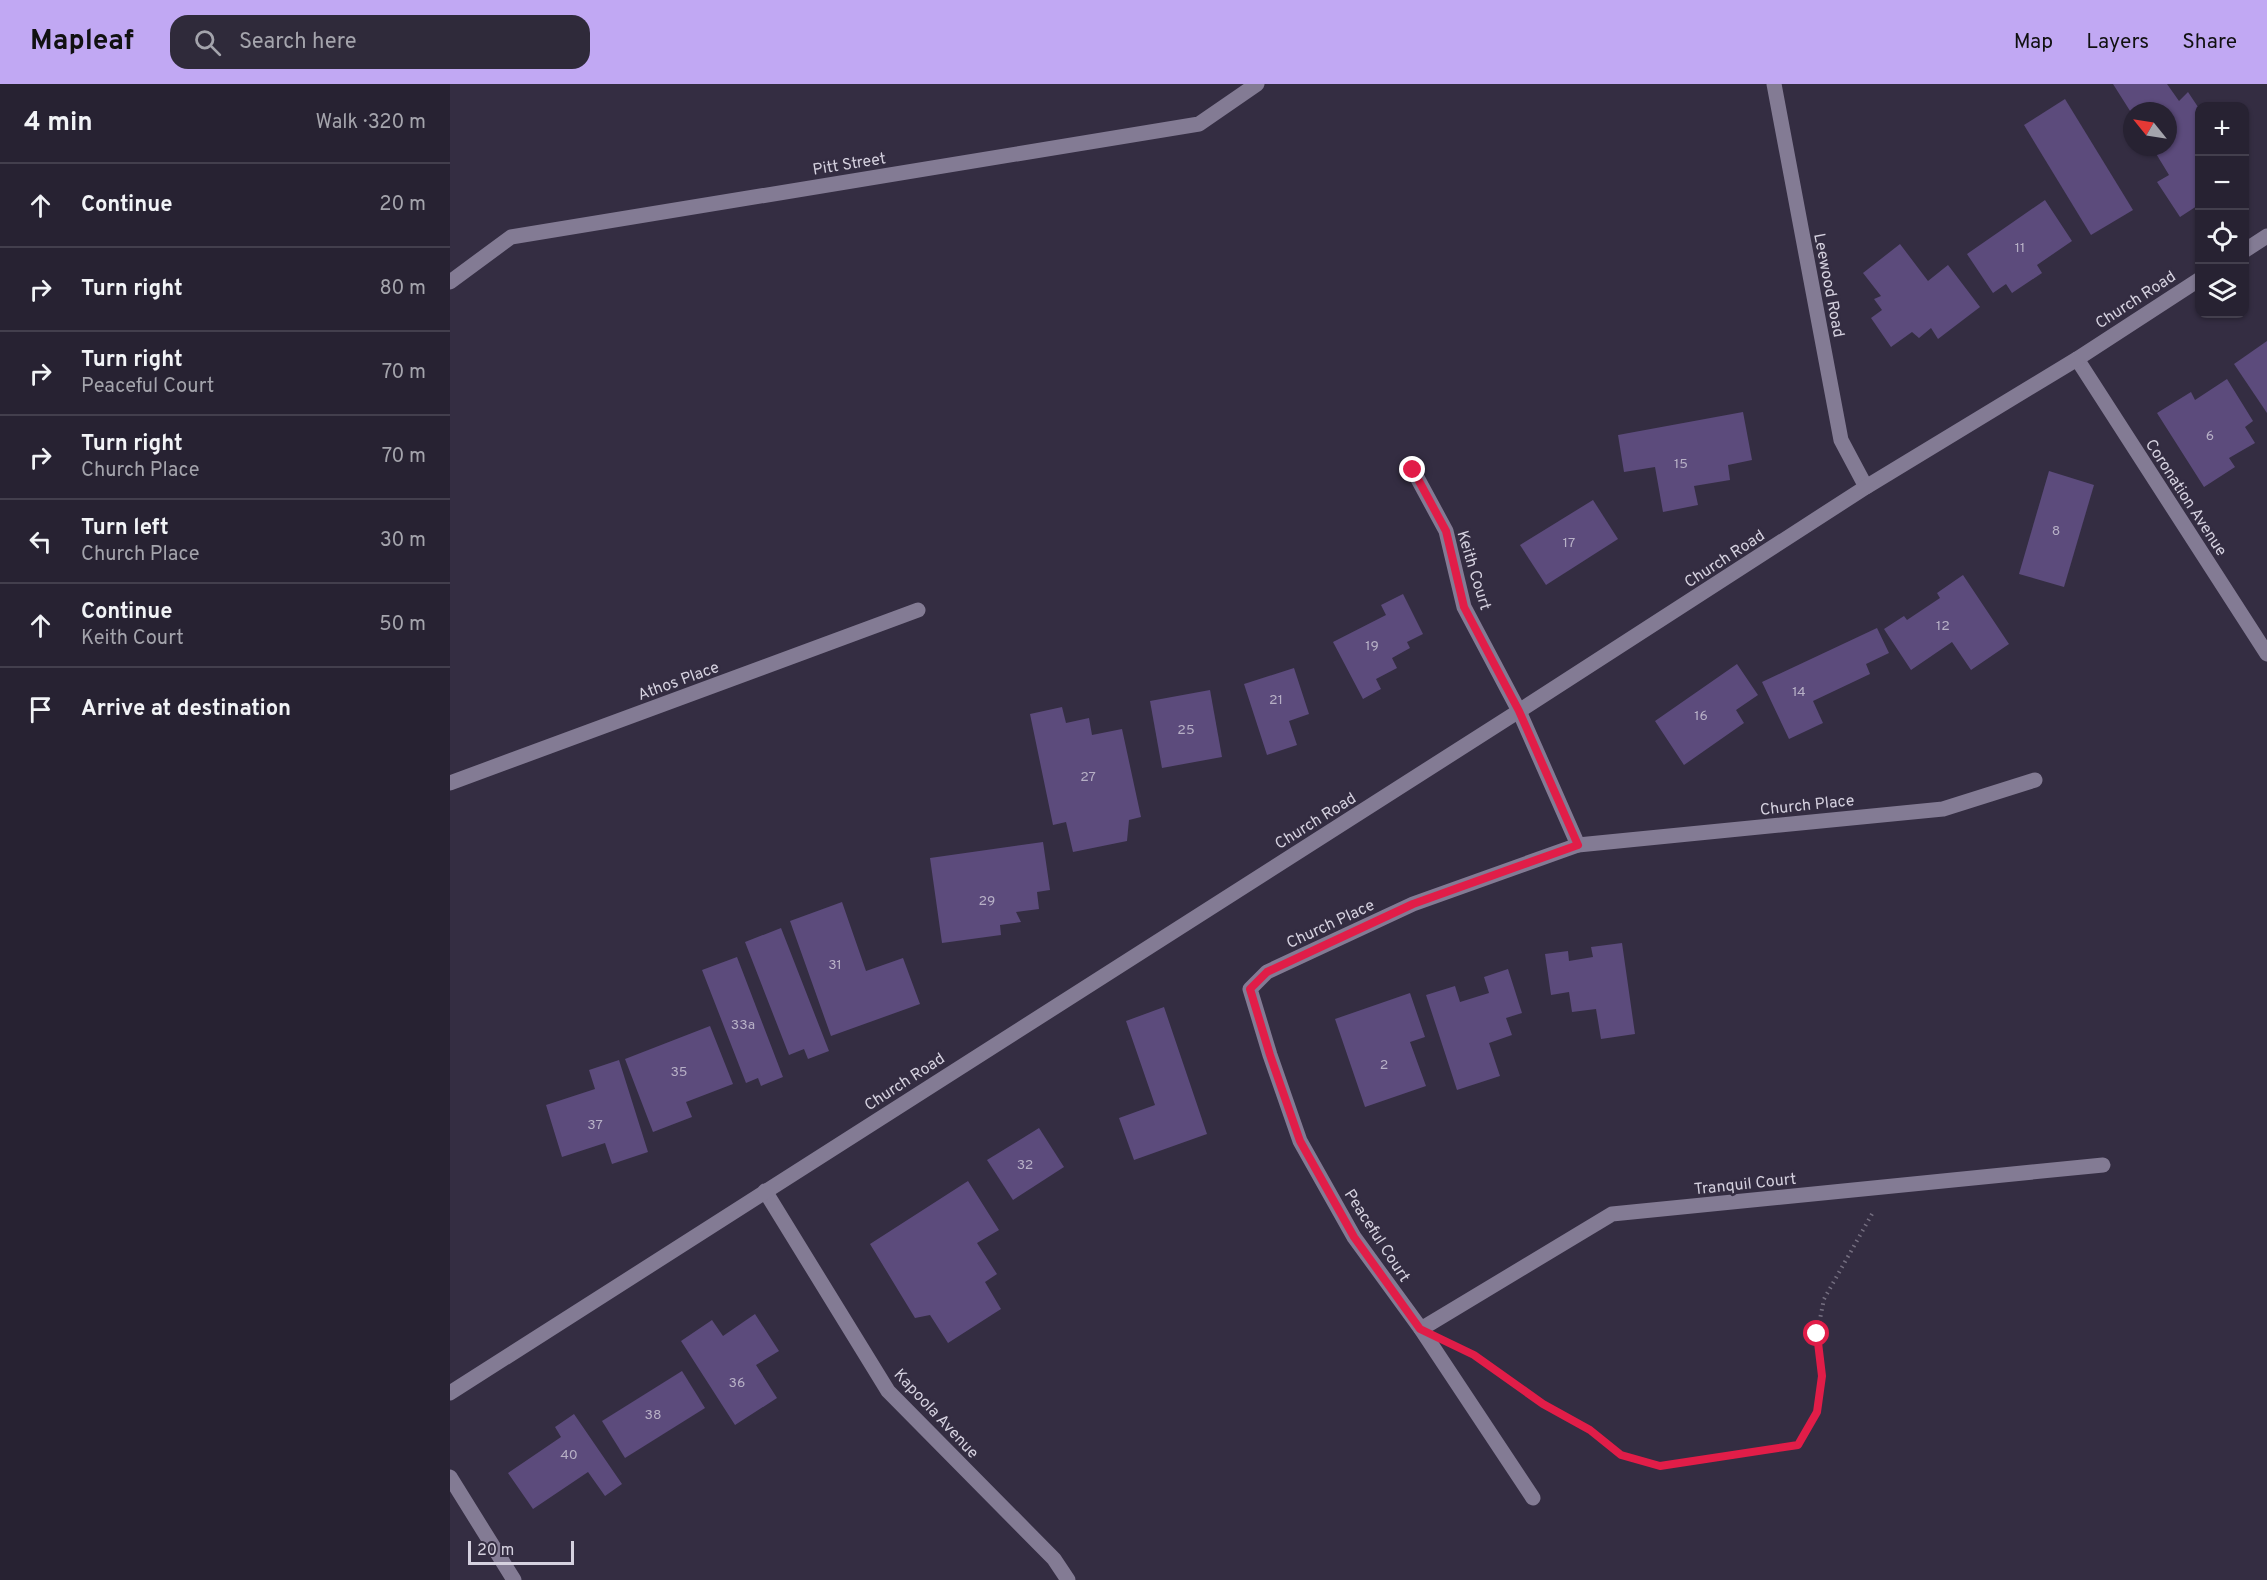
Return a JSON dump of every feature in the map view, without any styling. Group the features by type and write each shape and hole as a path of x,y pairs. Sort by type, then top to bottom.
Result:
{"street":[{"name":"Pitt Street","path":"450,282 511,237 1199,124 1257,84"},
{"name":"Leewood Road","path":"1774,84 1841,440 1866,487"},
{"path":"2249,247 2267,236"},
{"name":"Church Road","path":"450,1393 1866,487 2077,359 2195,282"},
{"name":"Coronation Avenue","path":"2077,359 2267,654"},
{"name":"Keith Court","path":"1413,470 1446,531 1464,607 1519,711"},
{"name":"Athos Place","path":"450,783 918,610"},
{"path":"1519,711 1578,845"},
{"name":"Church Place","path":"1267,972 1413,904 1578,845 1943,809 2035,780"},
{"name":"Peaceful Court","path":"1267,972 1250,989 1300,1141 1354,1237 1420,1329 1533,1498"},
{"name":"Tranquil Court","path":"1420,1329 1612,1214 2103,1165"},
{"name":"Kapoola Avenue","path":"765,1191 888,1391 1054,1559 1068,1580"},
{"path":"450,1477 514,1580"}],"path":[{"path":"1463,1350 1543,1404 1590,1430 1621,1455 1660,1466 1798,1445 1817,1412 1822,1376 1817,1334 1824,1299 1887,1186"}],"building":[{"path":"2113,84 2167,84 2179,101 2188,92 2195,102 2195,207 2180,217 2157,182 2169,175 2157,156 2177,156 2177,102 2124,102"},
{"path":"2065,99 2133,210 2091,235 2024,125"},
{"path":"2045,200 2072,241 2037,265 2042,273 2012,293 2006,284 1993,293 1967,254"},
{"path":"1900,244 1928,281 1948,265 1980,307 1938,339 1931,328 1919,338 1912,332 1891,347 1871,318 1882,310 1874,299 1881,296 1863,273"},
{"path":"2267,341 2267,413 2234,364"},
{"path":"2227,379 2253,421 2245,427 2255,443 2229,458 2235,467 2204,487 2157,413 2191,392 2195,400"},
{"path":"1743,412 1752,460 1728,465 1730,480 1694,486 1698,505 1663,512 1655,467 1624,472 1618,435"},
{"path":"2049,471 2094,485 2064,587 2019,574"},
{"path":"1593,500 1618,539 1546,585 1520,545"},
{"path":"1963,575 2009,644 1971,670 1952,642 1911,670 1884,629 1904,616 1907,620 1940,598 1937,593"},
{"path":"1403,594 1423,634 1407,642 1410,648 1392,658 1397,668 1376,679 1381,689 1363,699 1333,642 1386,615 1381,605"},
{"path":"1877,628 1889,653 1866,664 1870,674 1813,701 1823,723 1789,739 1762,682"},
{"path":"1737,664 1758,695 1736,710 1744,723 1684,765 1655,721"},
{"path":"1294,668 1309,714 1289,721 1297,745 1267,755 1244,684"},
{"path":"1210,690 1222,757 1162,768 1150,701"},
{"path":"1062,707 1066,723 1089,718 1092,735 1122,729 1141,817 1129,820 1127,841 1073,852 1066,822 1053,825 1030,714"},
{"path":"1043,842 1050,890 1037,892 1039,909 1016,912 1021,922 1000,925 1001,935 942,943 930,858"},
{"path":"842,902 866,971 903,958 920,1004 831,1036 790,921"},
{"path":"781,928 829,1051 808,1059 804,1049 789,1055 745,942"},
{"path":"1622,943 1635,1034 1601,1039 1596,1009 1572,1012 1569,992 1551,995 1545,954 1568,951 1569,961 1593,957 1591,947"},
{"path":"737,957 783,1077 761,1086 758,1078 746,1083 702,970"},
{"path":"1508,969 1522,1013 1506,1018 1512,1035 1489,1043 1500,1076 1457,1090 1426,995 1455,986 1460,1002 1489,993 1484,977"},
{"path":"1410,993 1425,1037 1410,1042 1426,1086 1365,1107 1335,1019"},
{"path":"1164,1007 1207,1134 1134,1160 1119,1118 1155,1105 1126,1021"},
{"path":"710,1026 733,1084 686,1102 692,1117 653,1132 625,1059"},
{"path":"619,1060 648,1152 612,1164 605,1143 562,1157 546,1105 595,1089 589,1070"},
{"path":"1039,1128 1064,1167 1013,1200 987,1160"},
{"path":"968,1181 999,1230 977,1243 997,1274 985,1282 1001,1309 948,1343 930,1315 915,1318 870,1244"},
{"path":"755,1314 779,1351 756,1365 777,1398 735,1425 681,1341 712,1320 723,1336"},
{"path":"682,1371 705,1408 625,1458 602,1421"},
{"path":"574,1414 622,1484 605,1496 588,1472 533,1509 508,1473 561,1437 555,1427"}],"route":[{"path":"1413,470 1446,531 1464,607 1519,711 1578,845 1413,904 1267,972 1250,989 1300,1141 1354,1237 1420,1329 1474,1355 1543,1404 1590,1430 1621,1455 1660,1466 1798,1445 1817,1412 1822,1376 1817,1334"}]}
